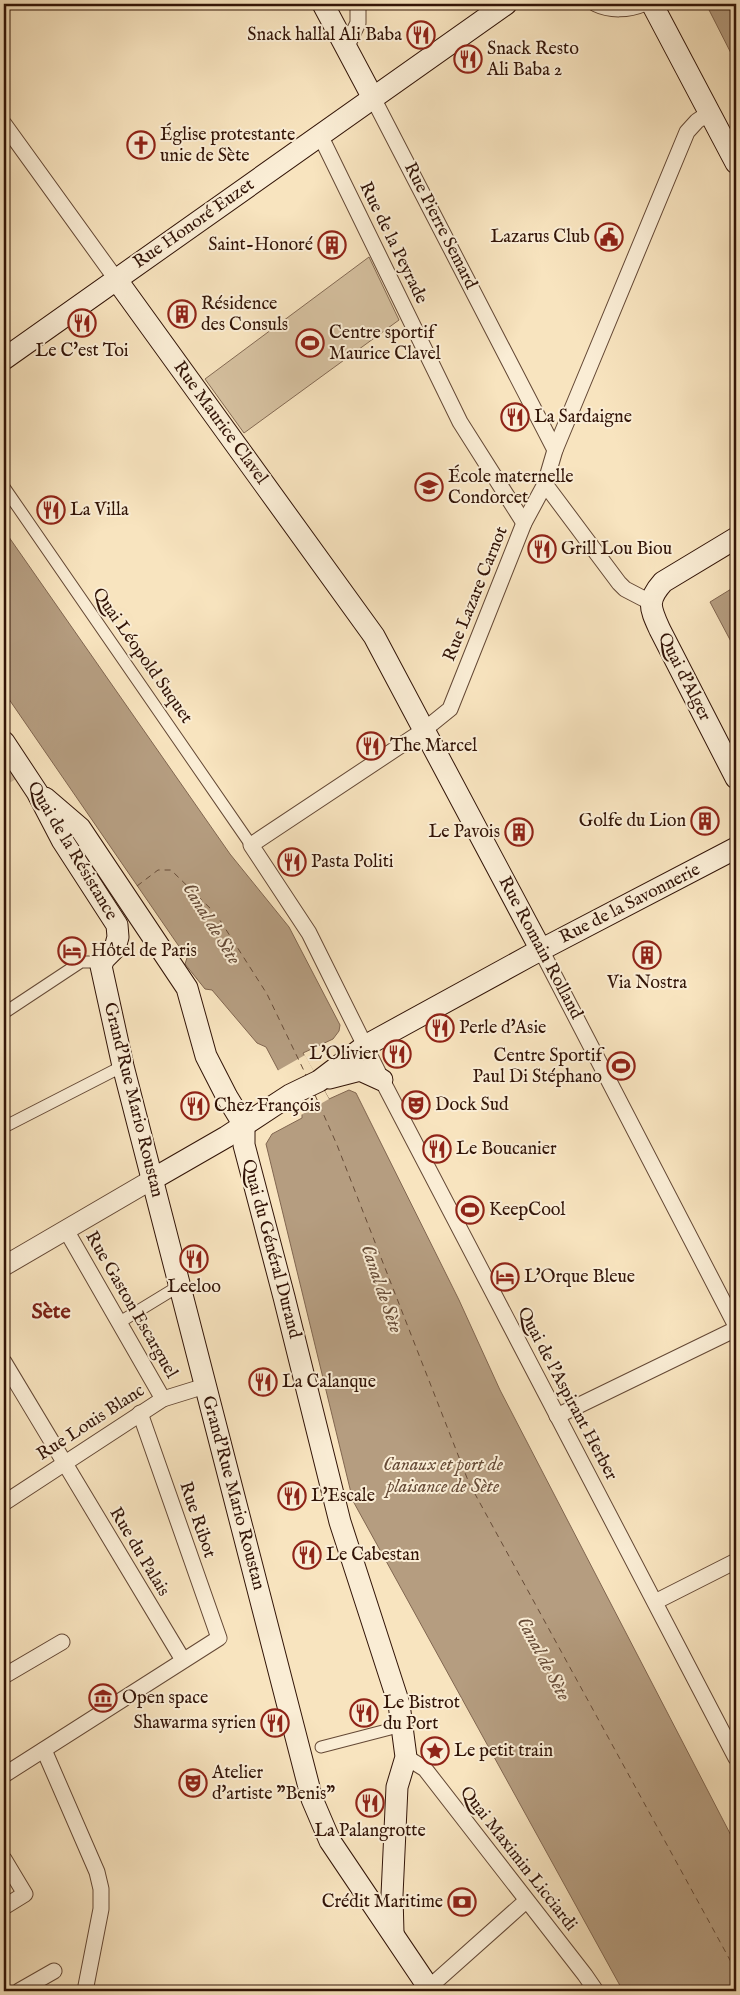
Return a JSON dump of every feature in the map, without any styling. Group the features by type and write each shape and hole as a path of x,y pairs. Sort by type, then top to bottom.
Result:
{"main road":[{"name":"Rue Pierre Semard","path":"323,4 373,98"},
{"name":"Rue Honoré Euzet","path":"4,358 506,4"},
{"path":"652,4 736,163"},
{"name":"Rue Maurice Clavel","path":"116,279 374,636 424,730"},
{"path":"650,602 654,591 663,582 736,538"},
{"name":"Quai d'Alger","path":"650,602 660,630 736,778"},
{"name":"Rue Romain Rolland","path":"424,730 541,950"},
{"name":"Quai de la Résistance","path":"4,742 37,792 62,840 117,925 118,937 115,948 104,959 101,966"},
{"name":"Quai du Général Durand","path":"37,792 80,828 187,988 206,1056 226,1097 244,1125 244,1145 340,1522 399,1704 410,1761"},
{"name":"Rue de la Savonnerie","path":"319,1081 365,1046 541,950 736,848"},
{"name":"Grand'Rue Mario Roustan","path":"101,966 123,1066 312,1800 330,1841 383,1900"},
{"path":"152,1179 244,1125 290,1095 319,1081 360,1070 382,1080"},
{"path":"410,1761 397,1787 383,1900 393,1933 428,1990"}],"street":[{"path":"346,48 358,23 358,4"},
{"path":"596,4 603,7 620,9 643,4"},
{"name":"Rue Pierre Semard","path":"373,98 555,450"},
{"name":"Rue Lazare Carnot","path":"251,845 424,730 450,709 524,523 545,484 555,450 687,132 709,113"},
{"name":"Rue Maurice Clavel","path":"4,124 116,279"},
{"name":"Rue de la Peyrade","path":"320,135 460,422 524,523"},
{"path":"545,484 619,583 625,589 650,602"},
{"name":"Quai Léopold Suquet","path":"4,487 251,845"},
{"name":"Quai de l'Aspirant Herber","path":"251,845 309,934 382,1080 736,1758"},
{"name":"Rue Romain Rolland","path":"541,950 736,1328"},
{"path":"4,1013 81,962 92,962 101,966"},
{"path":"4,1127 123,1066"},
{"path":"4,1266 152,1179"},
{"name":"Rue Gaston Escarguel","path":"66,1230 163,1399"},
{"path":"120,1322 179,1286"},
{"path":"557,1416 736,1328"},
{"name":"Rue du Palais","path":"4,1362 183,1660"},
{"name":"Rue Louis Blanc","path":"4,1503 163,1399 205,1386"},
{"name":"Rue Ribot","path":"140,1413 219,1638 183,1660"},
{"path":"655,1602 736,1561"},
{"path":"4,1676 62,1642"},
{"path":"4,1775 183,1660"},
{"path":"321,1746 402,1726"},
{"path":"44,1750 98,1872 101,1889 101,1909 86,1984 96,1991"},
{"name":"Quai Maximin Licciardi","path":"410,1761 425,1770 596,1991"},
{"path":"4,1859 25,1894 4,1906"},
{"path":"428,1990 526,1901"},
{"path":"19,1991 54,1970"}],"shaded area":[{"name":"Centre sportif Maurice Clavel","path":"369,257 399,320 244,433 205,379"}],"water":[{"path":"706,4 736,4 736,63"},
{"name":"Canaux et port de plaisance de Sète","path":"4,530 230,854 289,927 340,1025 339,1031 333,1039 303,1053 329,1099 349,1090 356,1093 459,1300 500,1390 736,1845 736,1991 623,1991 353,1501 266,1144 272,1134 302,1118 302,1115 266,1047 257,1043 212,990 205,989 185,964 187,958 4,692"},
{"path":"736,586 736,651 710,602"}],"pier":[{"path":"305,1055 329,1099 301,1115 277,1071"}],"ferry route":[{"path":"137,886 158,870 171,870 216,914 267,994 306,1075"},
{"path":"315,1095 337,1145 469,1483 736,1971"}],"tunnel":[{"path":"4,780 21,769"}],"place":[{"name":"Snack hallal Ali Baba","path":"421,35"},
{"name":"Snack Resto Ali Baba 2","path":"468,59"},
{"name":"Église protestante unie de Sète","path":"141,145"},
{"name":"Lazarus Club","path":"609,237"},
{"name":"Saint-Honoré","path":"332,245"},
{"name":"Résidence des Consuls","path":"182,314"},
{"name":"Le C'est Toi","path":"82,323"},
{"name":"Centre sportif Maurice Clavel","path":"310,343"},
{"name":"La Sardaigne","path":"515,417"},
{"name":"École maternelle Condorcet","path":"429,487"},
{"name":"La Villa","path":"51,510"},
{"name":"Grill Lou Biou","path":"542,549"},
{"name":"The Marcel","path":"371,746"},
{"name":"Golfe du Lion","path":"705,821"},
{"name":"Le Pavois","path":"519,832"},
{"name":"Pasta Politi","path":"292,862"},
{"name":"Hôtel de Paris","path":"72,951"},
{"name":"Via Nostra","path":"647,955"},
{"name":"Perle d'Asie","path":"440,1028"},
{"name":"L'Olivier","path":"397,1054"},
{"name":"Centre Sportif Paul Di Stéphano","path":"621,1066"},
{"name":"Dock Sud","path":"416,1105"},
{"name":"Chez François","path":"195,1106"},
{"name":"Le Boucanier","path":"437,1149"},
{"name":"KeepCool","path":"470,1210"},
{"name":"Leeloo","path":"194,1259"},
{"name":"L'Orque Bleue","path":"505,1277"},
{"name":"La Calanque","path":"263,1382"},
{"name":"L'Escale","path":"292,1496"},
{"name":"Le Cabestan","path":"307,1555"},
{"name":"Open space","path":"103,1698"},
{"name":"Le Bistrot du Port","path":"364,1713"},
{"name":"Shawarma syrien","path":"275,1723"},
{"name":"Le petit train","path":"435,1751"},
{"name":"Atelier d'artiste \"Benis\"","path":"193,1783"},
{"name":"La Palangrotte","path":"370,1803"},
{"name":"Crédit Maritime","path":"462,1902"}],"district":[{"name":"Sète","path":"51,1312"}],"water label":[{"name":"Canal de Sète","path":"211,924"},
{"name":"Canal de Sète","path":"381,1289"},
{"name":"Canal de Sète","path":"543,1659"}]}
